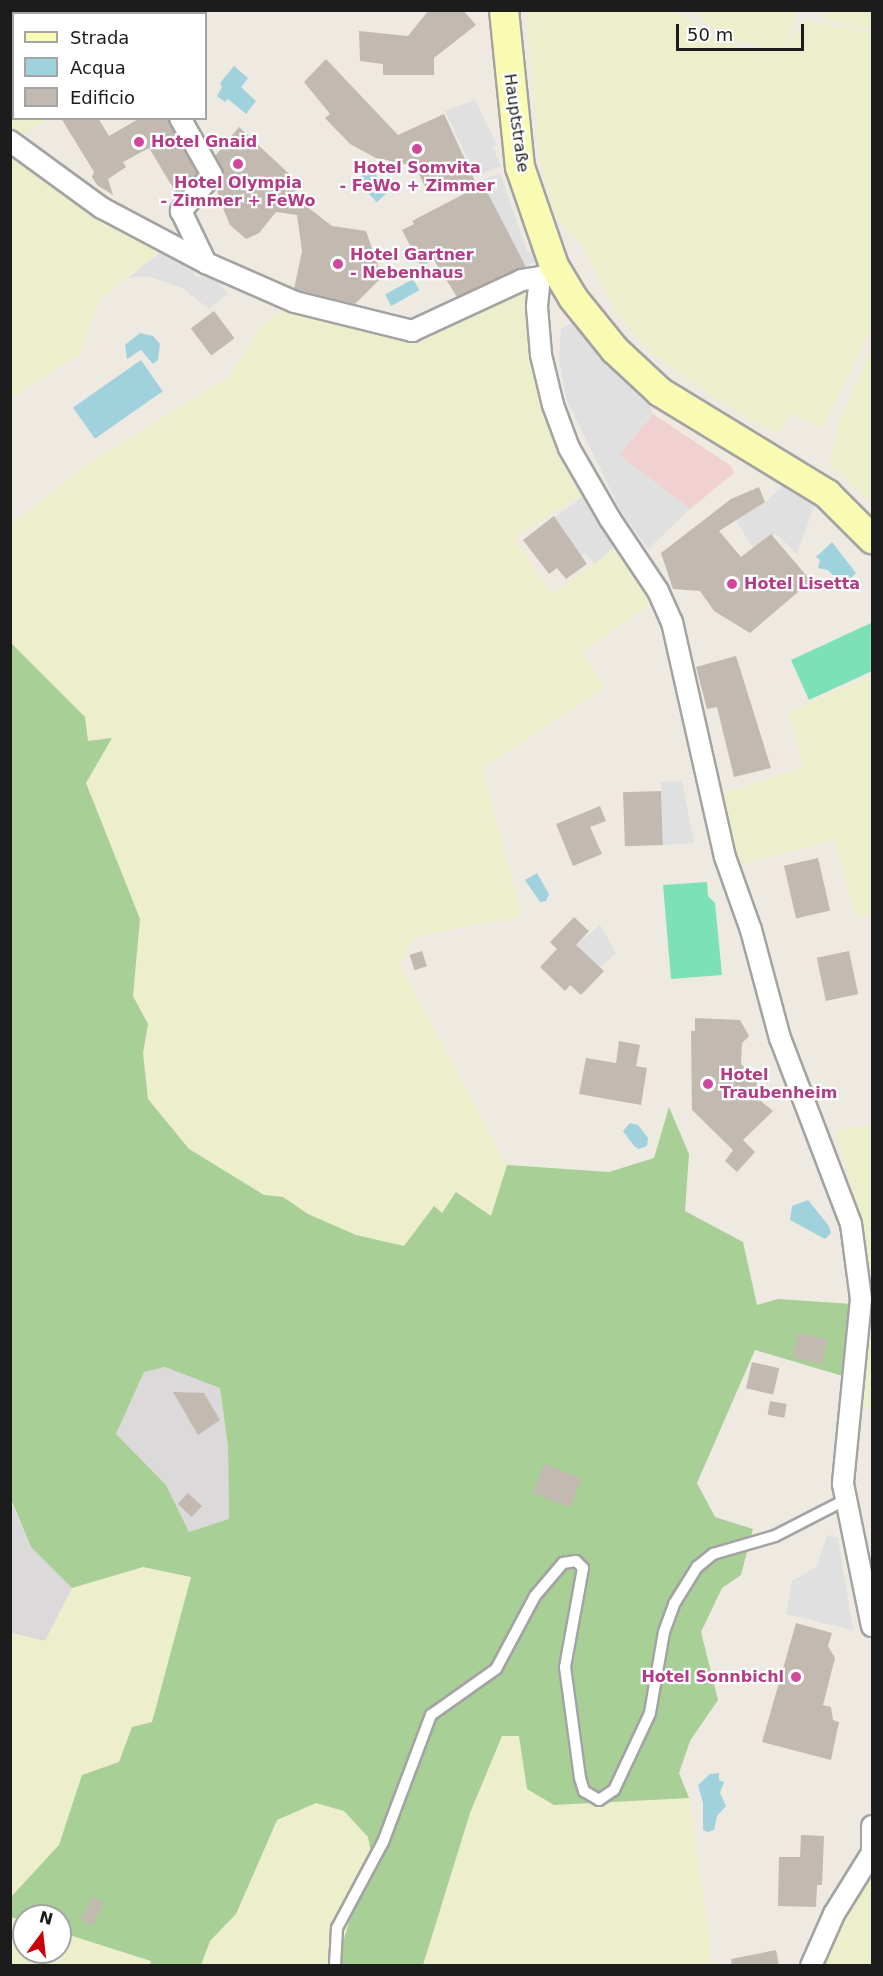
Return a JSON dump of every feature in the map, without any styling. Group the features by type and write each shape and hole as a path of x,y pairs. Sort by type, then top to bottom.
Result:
{"street":[{"name":"Hauptstraße","path":"504,10 520,167 547,272 639,374 684,409 827,494 873,539"},
{"path":"181,120 212,175 181,211 206,263"},
{"path":"10,141 102,208 206,263 286,300 412,331 531,276 547,272 538,316 553,405 570,447 610,519 658,591 672,622 725,857 752,930 780,1038 851,1224 861,1299 847,1434 845,1500 873,1626"},
{"path":"811,1965 834,1914 871,1857 873,1826"}],"lane":[{"path":"335,1965 337,1928 383,1842 431,1715 496,1669 535,1596 563,1563 576,1562 583,1568 565,1667 580,1778 584,1791 599,1800 614,1790 650,1713 664,1632 674,1604 697,1567 713,1554 775,1536 845,1500"}],"shaded area":[{"path":"475,100 497,145 493,147 501,166 476,177 445,111"},
{"path":"500,173 527,251 537,250 540,258 526,267 479,181"},
{"path":"165,249 197,265 193,275 200,278 207,270 228,294 209,309 182,288 147,276 128,278"},
{"path":"574,321 644,393 653,414 619,455 690,509 648,549 622,513 567,401 559,360 561,329"},
{"path":"653,414 731,466 734,473 690,509 619,455"},
{"path":"782,482 801,487 798,494 815,504 797,554 776,534 753,548 736,520 765,502 781,488"},
{"path":"587,494 615,546 595,564 585,553 581,556 555,517"},
{"path":"682,781 694,843 663,845 661,782"},
{"path":"600,925 616,953 600,968 576,945"},
{"path":"165,1367 220,1387 228,1446 229,1520 189,1532 166,1485 116,1434 144,1372"},
{"path":"10,1499 31,1547 72,1588 45,1641 11,1633"},
{"path":"827,1535 838,1538 853,1630 786,1614 792,1581 817,1566"}],"green space":[{"path":"10,11 26,12 12,12 12,120 47,120 12,140"},
{"path":"526,11 677,11 706,34 759,54 761,51 783,52 725,38 692,11 797,11 785,49 805,20 872,33 872,329 822,429 792,413 778,434 737,413 651,353 616,313 583,247 555,216 540,163"},
{"path":"821,11 872,11 872,31 826,20"},
{"path":"10,142 168,245 101,298 81,353 11,399"},
{"path":"530,281 540,358 591,488 515,538 552,594 623,542 659,598 583,652 605,688 483,768 522,917 416,936 400,965 507,1165 491,1217 442,1213 433,1207 404,1246 356,1235 308,1214 283,1197 264,1195 189,1149 148,1099 143,1053 148,1024 133,996 140,919 86,783 111,738 88,741 84,717 11,643 11,524 92,461 228,377 262,324 295,304 394,329"},
{"path":"872,348 872,504 829,464 841,417"},
{"path":"871,623 872,671 809,700 791,660"},
{"path":"11,643 85,717 88,741 112,738 86,783 140,919 133,996 148,1024 143,1053 148,1099 189,1149 264,1195 283,1197 308,1214 356,1235 404,1246 434,1206 442,1213 456,1192 491,1216 507,1165 609,1172 654,1158 669,1107 689,1154 685,1211 743,1242 757,1305 778,1299 852,1304 846,1377 755,1350 697,1483 715,1517 753,1529 741,1575 722,1588 701,1632 718,1700 690,1741 679,1773 689,1798 554,1805 527,1789 519,1736 502,1736 470,1813 423,1965 336,1965 350,1919 374,1869 368,1837 344,1811 316,1803 277,1820 236,1914 210,1941 201,1965 150,1965 151,1961 72,1936 72,1904 12,1904 11,1917 10,1898 59,1845 82,1775 119,1762 132,1727 152,1722 191,1577 143,1567 72,1588 31,1547 11,1499","holes":["165,1367 220,1388 228,1446 229,1519 189,1532 166,1485 116,1434 144,1372"]},
{"path":"872,676 872,915 856,918 834,840 729,867 709,797 804,767 788,712"},
{"path":"707,882 708,896 715,903 722,975 671,979 663,885"},
{"path":"872,1125 872,1408 850,1404 857,1349 851,1224 861,1221 835,1131"},
{"path":"143,1567 191,1577 152,1722 132,1727 119,1762 82,1775 59,1845 11,1898 11,1633 45,1641 72,1588"},
{"path":"502,1736 519,1736 527,1789 554,1805 689,1798 711,1942 710,1965 423,1966 470,1813"},
{"path":"316,1803 344,1811 369,1837 374,1869 350,1919 336,1965 201,1966 210,1941 236,1914 278,1819"},
{"path":"872,1859 872,1965 811,1966"},
{"path":"10,1917 12,1918 12,1964 72,1964 72,1936 151,1961 150,1965 11,1965"}],"water":[{"path":"234,66 248,78 241,87 256,101 246,114 228,99 225,102 217,96 222,87 220,83"},
{"path":"370,168 390,190 377,202 357,180"},
{"path":"413,279 419,290 391,306 385,295"},
{"path":"140,333 153,336 160,344 158,360 153,364 141,350 127,359 125,345"},
{"path":"141,360 163,391 95,439 73,408"},
{"path":"832,542 856,573 843,586 828,570 818,568 820,560 816,557"},
{"path":"537,873 549,894 546,901 540,902 525,880"},
{"path":"630,1123 638,1125 648,1138 647,1146 639,1149 634,1146 623,1131"},
{"path":"808,1200 829,1226 831,1233 825,1239 790,1220 792,1206"},
{"path":"719,1773 719,1780 724,1782 720,1793 726,1806 717,1816 714,1830 707,1832 703,1830 703,1803 698,1785 710,1774"}],"building":[{"path":"429,10 463,10 476,25 434,58 434,75 383,75 383,64 360,61 359,31 408,36"},
{"path":"326,59 398,135 444,114 475,181 426,188 415,166 376,158 350,144 325,118 330,114 304,82"},
{"path":"62,120 99,120 109,136 137,120 169,120 197,174 178,196 149,148 123,162 126,167 108,179 113,195 97,185 92,177 94,172"},
{"path":"239,127 300,184 292,195 332,226 366,231 382,277 355,304 294,289 302,251 297,215 276,212 259,233 246,239 230,225 219,199 217,188 224,176 215,156"},
{"path":"483,184 526,267 457,297 434,260 421,267 402,230 414,224 412,221"},
{"path":"214,311 234,338 211,356 191,328"},
{"path":"759,487 765,502 719,531 741,557 771,534 811,581 750,633 714,611 700,591 673,589 661,553 731,499"},
{"path":"554,516 587,564 566,579 557,568 549,574 523,540"},
{"path":"736,656 771,768 734,777 717,707 707,709 696,667"},
{"path":"661,791 663,845 625,846 623,792"},
{"path":"600,806 606,821 590,827 602,854 573,866 556,824"},
{"path":"818,858 830,911 796,918 784,866"},
{"path":"574,917 589,931 576,945 604,971 581,995 570,985 565,991 540,967 557,949 550,942"},
{"path":"422,951 427,966 415,970 410,955"},
{"path":"849,951 858,994 826,1001 817,958"},
{"path":"695,1018 740,1020 749,1036 742,1043 741,1064 757,1078 756,1097 773,1111 743,1140 755,1152 737,1172 725,1161 733,1150 692,1110 691,1031 695,1031"},
{"path":"619,1041 640,1045 636,1066 647,1068 641,1105 579,1094 586,1058 616,1063"},
{"path":"798,1333 827,1339 822,1364 793,1357"},
{"path":"752,1362 779,1368 773,1395 746,1388"},
{"path":"173,1392 204,1393 220,1420 198,1435"},
{"path":"770,1401 787,1404 784,1418 768,1415"},
{"path":"544,1464 581,1478 570,1507 533,1493"},
{"path":"188,1493 202,1506 192,1517 178,1504"},
{"path":"796,1623 832,1633 828,1646 835,1658 823,1705 831,1707 833,1720 839,1722 831,1760 762,1742"},
{"path":"801,1835 824,1836 822,1885 817,1885 816,1907 778,1906 779,1857 800,1857"},
{"path":"92,1897 104,1903 92,1925 81,1919"},
{"path":"776,1950 779,1965 732,1965 731,1959"}],"place":[{"name":"Hotel Gnaid","path":"139,142"},
{"name":"Hotel Somvita - FeWo + Zimmer","path":"417,149"},
{"name":"Hotel Olympia - Zimmer + FeWo","path":"238,164"},
{"name":"Hotel Gartner - Nebenhaus","path":"338,264"},
{"name":"Hotel Lisetta","path":"732,584"},
{"name":"Hotel Traubenheim","path":"708,1084"},
{"name":"Hotel Sonnbichl","path":"796,1677"}]}
